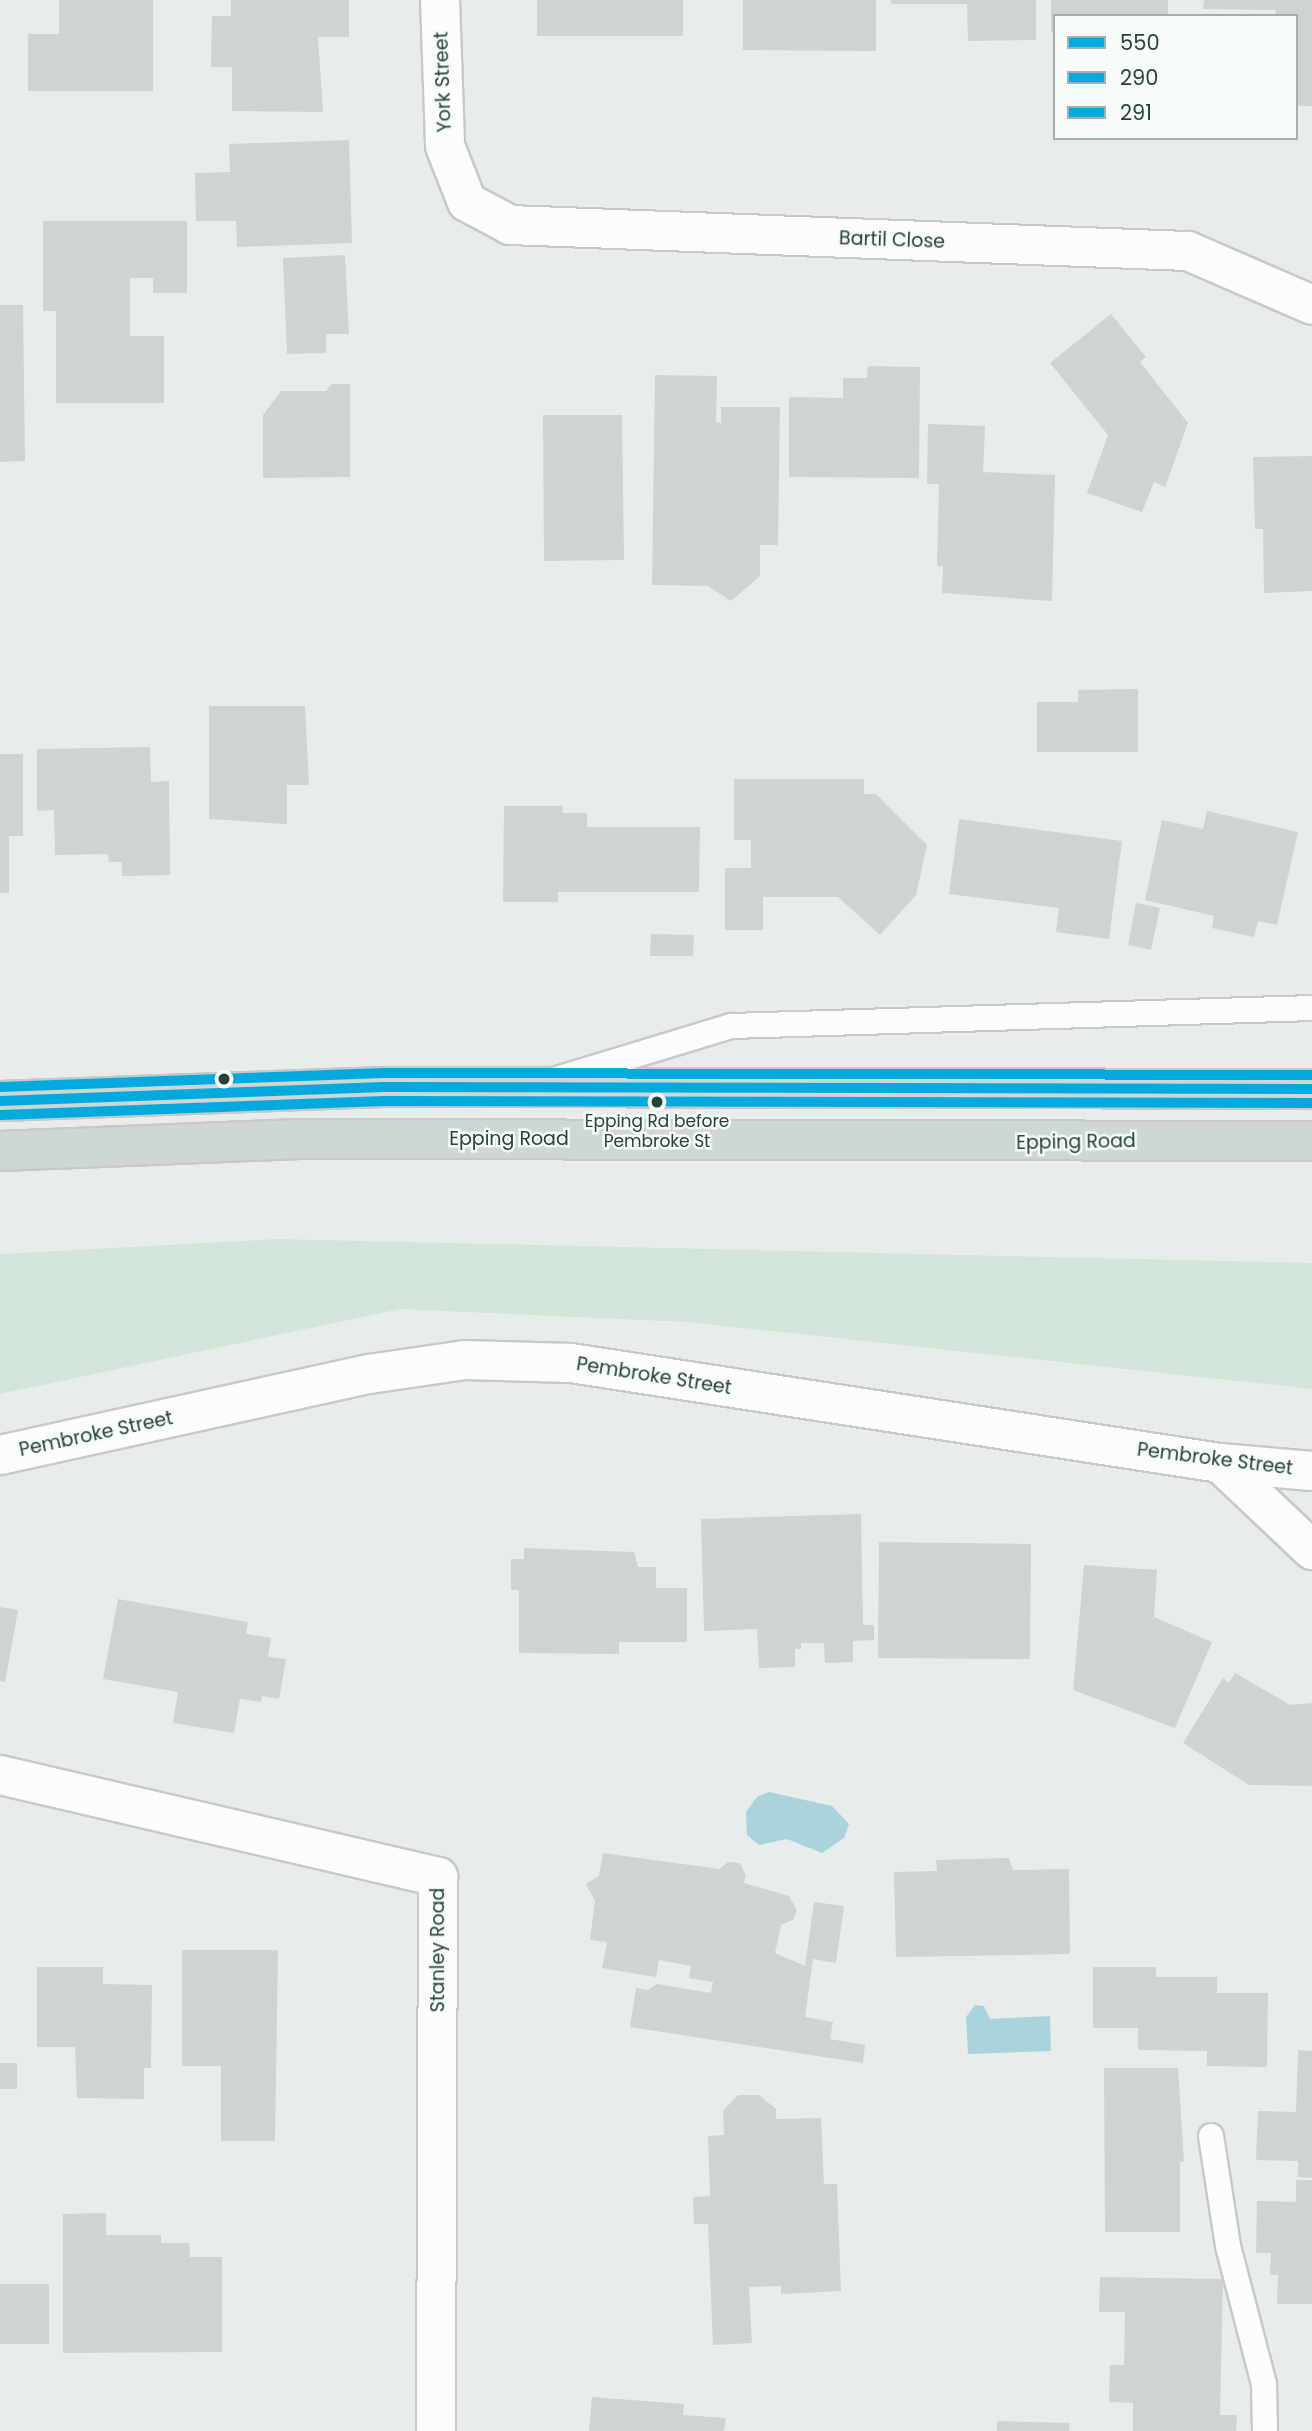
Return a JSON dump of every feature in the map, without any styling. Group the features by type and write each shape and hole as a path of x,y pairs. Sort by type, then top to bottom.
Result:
{"main road":[{"path":"0,1101 384,1087 519,1090 1312,1089"},
{"name":"Epping Road","path":"0,1151 300,1139 1312,1141"}],"street":[{"name":"York Street","path":"440,0 445,146 467,202"},
{"name":"Bartil Close","path":"467,202 510,225 1188,251 1312,305"},
{"name":"Pembroke Street","path":"0,1455 369,1374 466,1360 571,1363 1220,1463 1312,1471"},
{"path":"1220,1463 1312,1550"},
{"name":"Stanley Road","path":"0,1775 438,1877 436,2431"}],"lane":[{"path":"519,1090 731,1026 1312,1008"},
{"path":"1211,2136 1228,2246 1264,2384 1265,2431"}],"green space":[{"path":"278,1239 1312,1263 1312,1389 687,1322 400,1309 0,1394 0,1254"}],"water":[{"path":"769,1792 832,1806 849,1824 844,1838 822,1853 787,1839 759,1845 747,1835 746,1812 757,1797"},
{"path":"975,2005 984,2006 990,2019 1050,2016 1051,2051 968,2054 966,2017"}],"building":[{"path":"59,0 153,0 153,91 28,91 28,34 59,34"},
{"path":"231,0 349,0 349,37 318,37 323,112 232,111 232,67 211,67 212,16 231,16"},
{"path":"537,0 683,0 683,36 537,36"},
{"path":"743,0 876,0 876,51 743,50"},
{"path":"891,0 1036,0 1036,40 968,41 967,4 891,4"},
{"path":"1051,0 1168,0 1168,14 1053,14 1051,32"},
{"path":"1204,0 1312,0 1312,106 1298,106 1298,14 1275,14 1276,10 1203,9"},
{"path":"349,140 352,243 237,247 236,221 196,221 195,173 230,172 229,144"},
{"path":"43,221 187,221 187,293 153,293 153,278 130,278 130,336 164,336 164,403 56,403 56,311 43,311"},
{"path":"345,255 349,334 326,334 326,353 287,354 283,258"},
{"path":"0,305 23,305 25,461 0,462"},
{"path":"1111,314 1146,357 1140,362 1188,423 1165,487 1154,482 1142,512 1087,493 1108,435 1050,363"},
{"path":"868,366 920,367 919,478 789,477 789,397 843,398 843,378 867,378"},
{"path":"655,375 717,376 716,422 721,423 721,407 780,407 778,545 760,545 760,576 731,601 708,586 652,585"},
{"path":"332,384 350,384 350,477 263,478 263,415 281,391 326,391"},
{"path":"543,415 622,415 624,560 544,561"},
{"path":"928,424 985,426 983,472 1055,475 1052,601 942,593 943,566 937,566 939,484 927,484"},
{"path":"1312,456 1312,591 1264,593 1263,529 1255,529 1253,457"},
{"path":"1138,689 1138,752 1037,752 1037,702 1078,702 1078,690"},
{"path":"209,706 305,706 309,785 287,785 287,824 209,819"},
{"path":"150,747 151,782 169,781 170,875 122,876 122,862 109,862 108,854 55,855 54,810 37,811 37,749"},
{"path":"0,754 23,754 23,836 9,836 9,893 0,893"},
{"path":"734,779 864,779 864,794 876,794 927,845 916,895 880,935 838,897 763,897 763,930 725,930 725,868 751,868 751,840 734,840"},
{"path":"504,806 563,806 562,813 587,813 587,827 700,827 699,892 558,892 558,902 503,902"},
{"path":"1207,811 1298,832 1277,925 1258,921 1254,937 1212,928 1214,916 1145,900 1162,820 1203,829"},
{"path":"959,819 1122,841 1109,939 1056,932 1059,908 949,894"},
{"path":"1136,903 1160,908 1151,950 1128,945"},
{"path":"651,934 694,935 693,956 650,956"},
{"path":"861,1514 863,1625 874,1625 874,1640 853,1641 853,1662 825,1663 824,1643 801,1643 801,1649 795,1649 795,1667 759,1668 757,1629 704,1631 701,1519"},
{"path":"879,1542 1031,1544 1030,1659 878,1658"},
{"path":"524,1548 634,1552 638,1567 656,1567 656,1588 687,1588 687,1642 619,1642 619,1654 519,1653 519,1590 511,1590 511,1559 524,1559"},
{"path":"1084,1565 1157,1570 1154,1617 1212,1642 1175,1728 1073,1690"},
{"path":"118,1599 248,1622 246,1634 271,1638 268,1657 286,1659 279,1699 262,1696 261,1702 240,1699 234,1733 173,1723 178,1692 103,1679"},
{"path":"0,1607 18,1610 5,1682 0,1681"},
{"path":"1235,1673 1290,1705 1312,1703 1312,1786 1249,1785 1183,1743 1223,1678 1229,1683"},
{"path":"603,1853 719,1869 728,1862 740,1863 746,1876 744,1883 789,1896 797,1910 793,1920 781,1925 775,1953 805,1966 814,1902 844,1906 836,1963 813,1959 805,2017 833,2022 830,2039 865,2045 863,2063 630,2027 636,1988 648,1990 657,1984 711,1993 713,1982 689,1978 691,1966 659,1960 656,1977 602,1968 607,1942 590,1940 595,1901 586,1884 599,1876"},
{"path":"1009,1858 1013,1870 1069,1869 1070,1954 896,1957 894,1872 937,1871 936,1860"},
{"path":"182,1950 278,1950 275,2141 221,2141 221,2066 182,2066"},
{"path":"37,1967 103,1967 103,1984 152,1985 151,2068 144,2068 144,2099 77,2098 75,2047 37,2047"},
{"path":"1093,1967 1156,1967 1156,1977 1217,1977 1217,1993 1268,1993 1267,2067 1207,2066 1207,2051 1138,2050 1138,2028 1093,2028"},
{"path":"1298,2050 1312,2051 1312,2178 1298,2177 1298,2161 1256,2160 1258,2111 1296,2112"},
{"path":"0,2063 17,2063 17,2089 0,2089"},
{"path":"1104,2068 1178,2068 1184,2162 1180,2162 1180,2232 1105,2232"},
{"path":"738,2095 759,2095 776,2109 776,2119 821,2118 824,2184 837,2184 841,2291 781,2294 781,2286 749,2287 752,2343 713,2345 708,2224 694,2224 693,2197 710,2196 708,2136 724,2135 723,2111"},
{"path":"1296,2180 1312,2180 1312,2304 1277,2304 1278,2275 1270,2275 1271,2253 1256,2253 1257,2201 1296,2202"},
{"path":"106,2213 106,2235 161,2235 161,2243 189,2243 190,2257 222,2257 222,2352 63,2353 63,2214"},
{"path":"1100,2277 1223,2279 1220,2415 1237,2415 1236,2431 1133,2431 1133,2403 1109,2402 1110,2365 1124,2365 1125,2312 1099,2312"},
{"path":"0,2284 49,2284 49,2344 0,2344"},
{"path":"592,2397 684,2404 683,2415 726,2418 724,2431 589,2431"},
{"path":"997,2421 1070,2423 1069,2431 997,2431"}],"transit line":[{"name":"291","path":"0,1087 384,1073 1312,1075"},
{"name":"550","path":"0,1101 384,1087 1312,1089"},
{"name":"290","path":"1,1115 384,1101 1312,1103"}],"place":[{"name":"Epping Rd before Pembroke St","path":"657,1102"}]}
